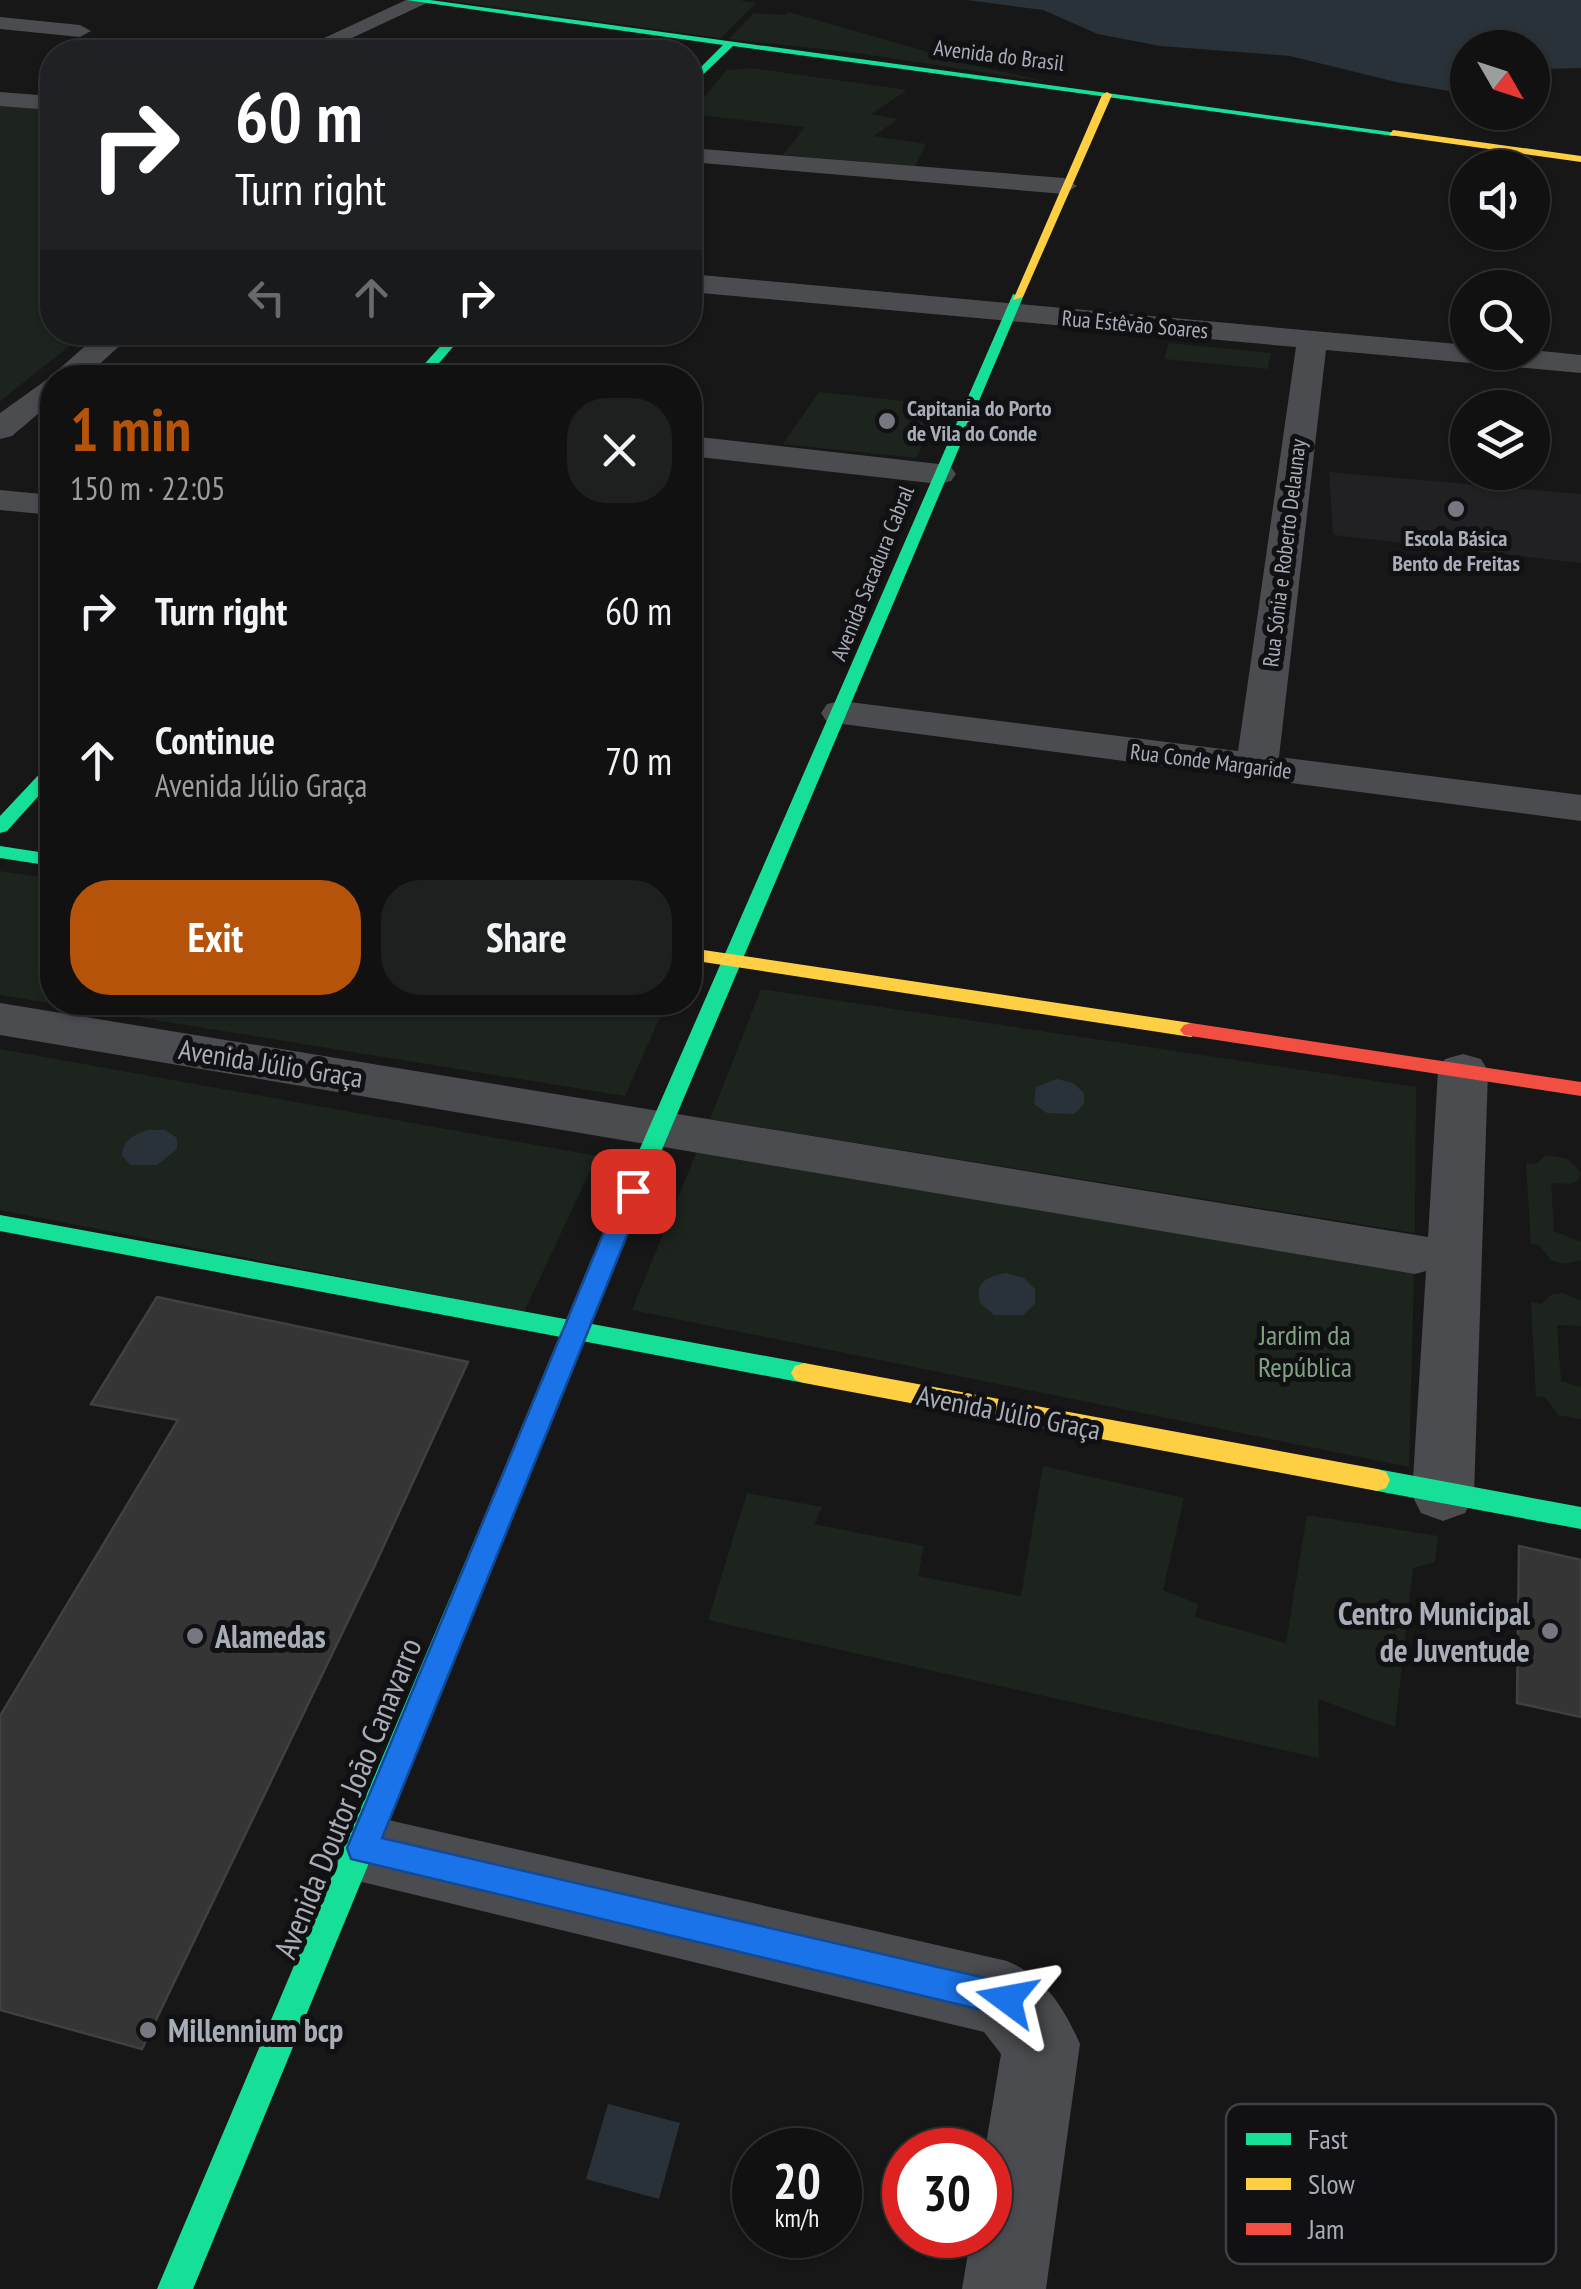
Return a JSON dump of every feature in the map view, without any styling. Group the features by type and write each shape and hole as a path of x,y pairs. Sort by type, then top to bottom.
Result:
{"street":[{"name":"Avenida do Brasil","path":"415,1 701,40"},
{"path":"331,40 415,1"},
{"path":"0,23 80,31"},
{"name":"Avenida do Brasil","path":"702,40 1581,159"},
{"path":"702,72 730,44"},
{"name":"Avenida Sacadura Cabral","path":"732,961 841,713 939,474 1107,95"},
{"path":"0,99 40,102"},
{"path":"702,156 1064,186"},
{"name":"Rua Estêvão Soares","path":"702,284 1581,364"},
{"name":"Rua Sónia e Roberto Delaunay","path":"1257,767 1312,340"},
{"path":"80,365 104,345"},
{"path":"430,365 448,345"},
{"path":"0,429 40,397"},
{"path":"702,447 939,474"},
{"path":"0,500 40,505"},
{"name":"Rua Conde Margaride","path":"841,713 1581,808"},
{"path":"0,828 40,784"},
{"path":"0,852 40,858"},
{"path":"702,956 1581,1089"},
{"path":"574,1330 732,961"},
{"name":"Avenida Júlio Graça","path":"0,1019 1414,1254"},
{"path":"1443,1495 1463,1071"},
{"name":"Avenida Júlio Graça","path":"0,1223 1581,1518"},
{"name":"Avenida Doutor João Canavarro","path":"175,2289 362,1848 574,1330"},
{"path":"362,1848 1007,1999 1041,2044 1004,2289"}],"shaded area":[{"path":"967,0 1581,0 1581,68 1550,69 1550,30 1450,30 1450,91 1290,56 1160,46 1098,34 1043,10"},
{"name":"Escola Básica Bento de Freitas","path":"1329,472 1450,483 1450,490 1581,494 1581,563 1333,535"},
{"path":"1057,1079 1073,1083 1084,1093 1084,1104 1074,1114 1047,1113 1034,1104 1036,1087"},
{"path":"148,1130 165,1130 177,1138 177,1149 157,1165 130,1165 122,1155 125,1145"},
{"path":"1006,1273 1024,1278 1035,1289 1035,1304 1023,1315 994,1315 980,1303 979,1290 984,1282"},
{"path":"608,2104 680,2123 659,2199 586,2179"}],"green space":[{"path":"444,0 739,0 756,3 721,38"},
{"path":"789,12 977,66 1048,82 857,53 729,39 754,13"},
{"path":"752,68 907,90 871,114 898,119 874,136 926,144 915,166 783,155 805,127 702,115 702,100 727,70"},
{"path":"0,105 40,108 40,345 71,345 46,365 40,365 40,369 0,401"},
{"path":"1169,343 1271,353 1268,369 1164,359"},
{"path":"819,392 942,405 916,458 783,444"},
{"path":"0,871 40,877 40,1001 0,995"},
{"path":"761,989 1416,1087 1415,1233 710,1119"},
{"path":"124,1015 661,1015 625,1096"},
{"path":"0,1049 597,1156 524,1312 0,1210"},
{"name":"Jardim da República","path":"697,1151 1414,1273 1409,1467 632,1310"},
{"path":"1546,1155 1568,1159 1581,1173 1579,1180 1570,1184 1551,1183 1554,1231 1581,1242 1581,1260 1564,1264 1551,1260 1539,1245 1531,1244 1526,1163 1536,1164"},
{"path":"1563,1293 1581,1301 1581,1326 1557,1325 1561,1381 1581,1387 1581,1419 1558,1415 1545,1397 1536,1396 1531,1302 1541,1304 1552,1294"},
{"path":"1043,1466 1184,1498 1163,1590 1198,1604 1195,1617 1286,1643 1307,1515 1438,1536 1435,1562 1413,1568 1395,1727 1318,1699 1319,1758 708,1620 747,1493 822,1507 814,1524 924,1546 918,1576 1021,1596"}],"building":[{"name":"Alamedas","path":"157,1297 468,1362 142,2049 0,2010 0,1716 178,1420 91,1404"},
{"name":"Centro Municipal de Juventude","path":"1519,1546 1581,1560 1581,1717 1517,1703"}],"traffic: fast":[{"path":"410,0 1393,133"},
{"path":"702,72 730,44"},
{"path":"599,1270 1017,297"},
{"path":"430,365 448,345"},
{"path":"0,827 40,784"},
{"path":"0,852 40,858"},
{"path":"0,1223 804,1373"},
{"path":"1377,1480 1581,1518"},
{"path":"175,2289 485,1548"}],"traffic: slow":[{"path":"1017,297 1107,95"},
{"path":"1393,133 1581,159"},
{"path":"702,956 1191,1030"},
{"path":"804,1373 1377,1480"}],"traffic: jam":[{"path":"1191,1030 1581,1089"},
{"path":"485,1548 599,1270"}],"place":[{"name":"Capitania do Porto de Vila do Conde","path":"887,421"},
{"name":"Escola Básica Bento de Freitas","path":"1456,509"},
{"name":"Centro Municipal de Juventude","path":"1550,1631"},
{"name":"Alamedas","path":"195,1636"},
{"name":"Millennium bcp","path":"148,2030"}],"route":[{"path":"633,1191 362,1848 1007,1999"}]}
